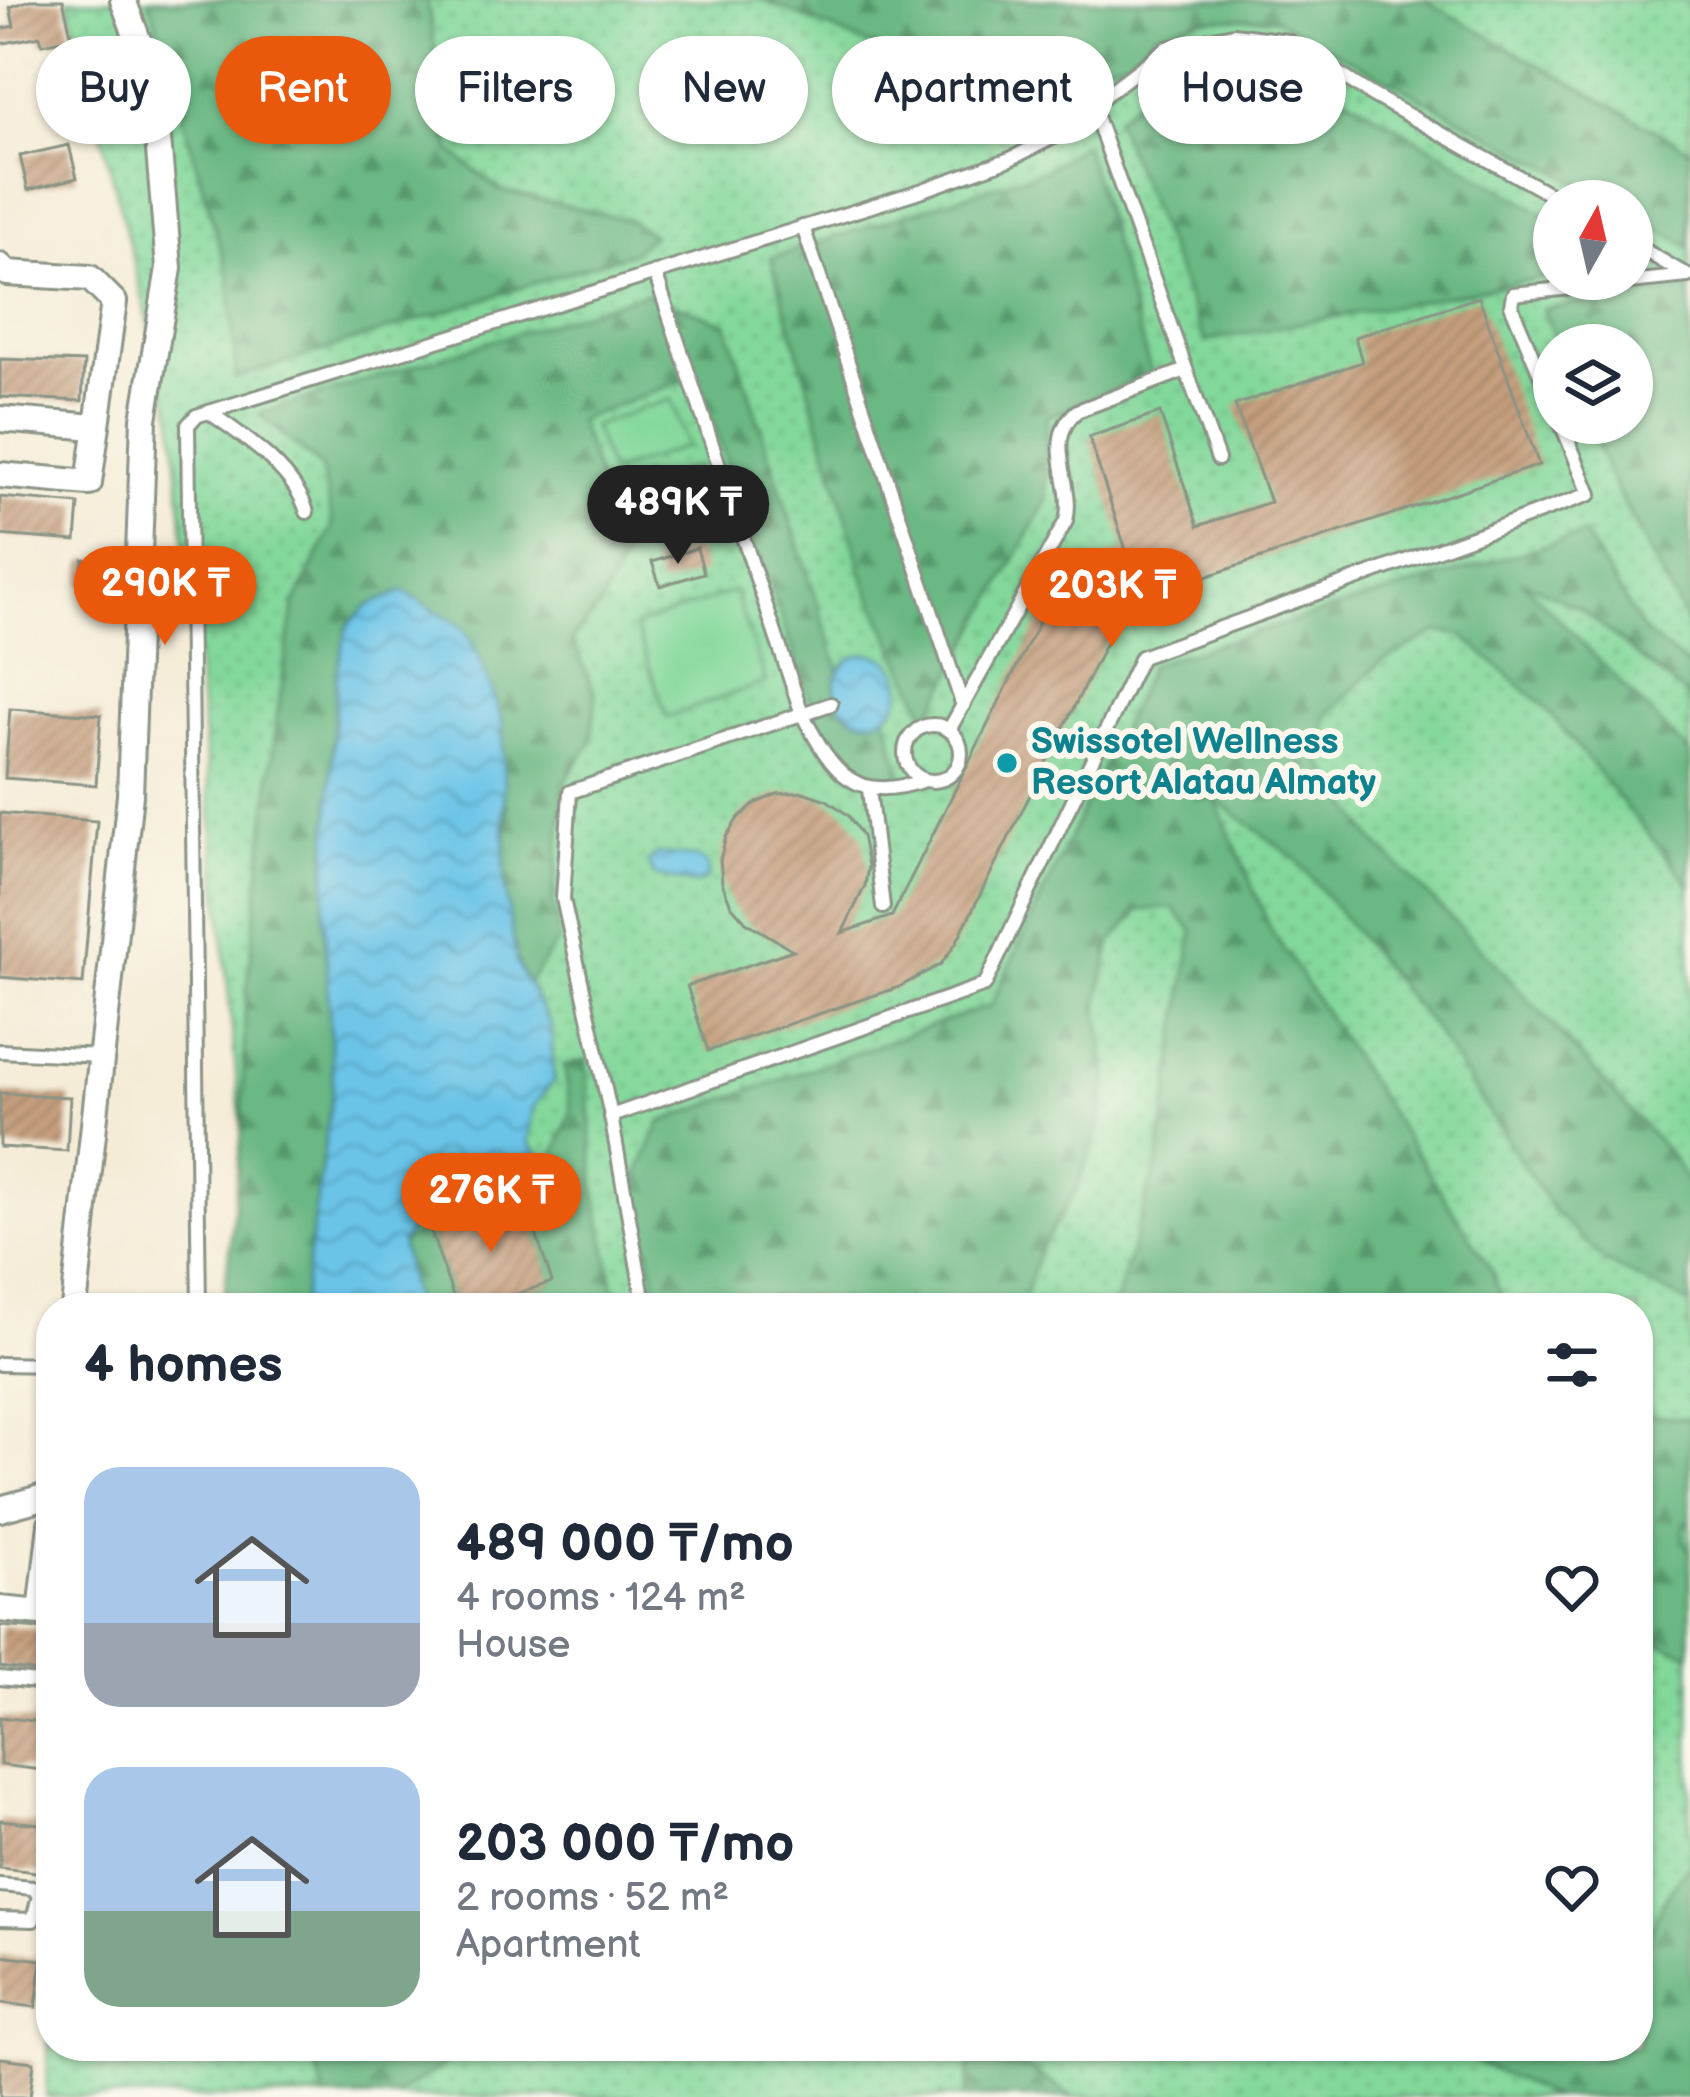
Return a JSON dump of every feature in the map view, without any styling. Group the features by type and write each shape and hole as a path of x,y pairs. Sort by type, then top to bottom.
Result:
{"street":[{"path":"76,1293 130,795 144,418 169,268 153,80 123,0"},
{"path":"0,266 7,273 90,278 114,302 89,483 0,475"},
{"path":"0,419 95,428"},
{"path":"0,1509 36,1499"},
{"path":"0,1609 36,1613"}],"lane":[{"path":"1114,89 1167,49 1232,34 1288,41 1533,185"},
{"path":"199,1293 188,425 196,416 802,227 1010,159 1040,144"},
{"path":"1106,144 1218,459"},
{"path":"802,227 963,706"},
{"path":"1653,255 1689,276"},
{"path":"656,273 802,714 830,765 868,789 897,789 942,779 956,769 961,753 950,730"},
{"path":"1533,357 1511,305 1513,294 1689,276"},
{"path":"950,730 1066,521 1068,495 1060,436 1065,422 1077,412 1186,370"},
{"path":"209,412 283,473 302,494 307,512"},
{"path":"611,1116 986,985 1142,657 1591,494 1570,444"},
{"path":"642,1293 611,1116 562,898 570,792 832,704"},
{"path":"925,780 907,762 906,745 924,726 950,730"},
{"path":"868,789 883,907"},
{"path":"0,1052 101,1056"},
{"path":"0,1364 36,1365"},
{"path":"0,1678 36,1682"},
{"path":"0,1885 36,1892"},
{"path":"0,1919 33,1920 36,1908"}],"green space":[{"path":"68,0 1690,0 1690,2097 46,2097 48,2061 1653,2061 1653,1293 258,1293 173,419 104,144 191,144 191,36 77,36"},
{"path":"149,0 427,0 433,36 415,36 415,144 450,144 451,151 499,190 629,220 653,235 633,252 236,378 229,277 191,144 191,36 159,36"},
{"path":"763,0 1424,0 1690,150 1690,247 1653,225 1653,180 1573,180 1346,57 1346,36 1307,36 1274,18 1204,19 1153,36 1138,36 1138,50 1129,59 1114,62 1114,36 848,36"},
{"path":"1346,96 1533,208 1533,280 1205,341 1115,119 1138,99 1138,144 1346,144"},
{"path":"1084,144 1152,376 1046,417 1046,502 928,718 867,588 771,258 1047,169"},
{"path":"1690,289 1690,629 1596,444 1653,444 1653,324 1549,324 1543,309 1653,300 1653,294"},
{"path":"645,293 727,324 839,670 840,702 863,719 886,715 902,776 859,780 824,738 696,376 578,420 624,555 600,607 572,639 596,695 591,743 565,782 553,902 559,939 528,984 518,964 508,919 507,804 337,671 324,910 333,1087 303,1293 225,1293 242,1131 245,1010 277,717 294,605 333,525 321,467 259,414"},
{"path":"671,399 687,446 610,473 593,426"},
{"path":"695,467 710,513 635,538 619,492"},
{"path":"1584,534 1644,632 1690,668 1690,699 1581,609 1521,580 1690,754 1690,885 1544,706 1462,635 1438,632 1381,662 1327,716 1319,758 1373,840 1501,969 1672,1157 1690,1186 1690,1304 1606,1262 1552,1209 1434,1029 1296,859 1215,799 1271,930 1491,1269 1500,1293 1119,1293 1158,1162 1193,931 1173,908 1139,910 1111,943 1098,1003 1107,1075 1100,1126 1077,1188 1039,1251 1026,1293 658,1293 633,1186 661,1122 991,1005 1151,664"},
{"path":"734,591 766,682 667,717 635,626"},
{"path":"586,1060 595,1190 615,1293 518,1293 551,1282 524,1198 545,1183 571,1111 564,1065"},
{"path":"430,1229 452,1293 411,1293 401,1243"},
{"path":"1653,1415 1690,1419 1690,1525 1685,1522 1683,1541 1690,1552 1690,1654 1653,1641"},
{"path":"1690,1863 1690,2097 1554,2097 1474,2061 1653,2061 1653,1926"},
{"path":"316,2061 450,2061 393,2097 324,2097"},
{"path":"971,2064 1029,2069 1074,2097 964,2097"}],"water":[{"path":"403,591 463,627 480,657 503,723 505,888 517,964 551,1026 554,1080 533,1107 528,1142 543,1159 516,1176 468,1176 434,1202 401,1243 411,1293 303,1293 333,1087 324,910 337,671 347,626 369,605"},
{"path":"868,654 891,664 901,687 891,710 868,720 845,710 835,687 845,664"},
{"path":"657,854 697,857 708,865 708,877 697,884 653,876 648,862"}],"building":[{"path":"30,0 63,0 72,36 36,36 0,44 0,29 14,26 10,7"},
{"path":"69,145 77,178 28,190 20,156"},
{"name":"Swissotel Wellness Resort Alatau Almaty","path":"1479,297 1539,465 1130,602 941,964 899,987 708,1051 687,986 793,950 746,922 731,905 720,860 726,837 738,818 777,794 803,792 827,800 848,815 862,836 868,866 865,886 842,933 892,916 1055,590 1072,571 1126,550 1089,437 1160,413 1198,526 1270,502 1235,405 1362,362 1355,337"},
{"path":"0,359 84,362 82,401 0,397"},
{"path":"0,497 79,504 76,541 0,535"},
{"path":"697,548 704,573 660,586 652,562"},
{"path":"83,559 106,561 104,586 80,584"},
{"path":"10,709 101,715 96,785 5,778"},
{"path":"0,813 97,821 83,984 0,977"},
{"path":"0,1093 70,1097 67,1151 0,1147"},
{"path":"524,1198 552,1282 519,1293 452,1293 430,1229"},
{"path":"0,1626 36,1629 36,1671 0,1667"},
{"path":"0,1717 36,1721 36,1769 0,1765"},
{"path":"0,1820 36,1824 36,1872 0,1868"},
{"path":"0,1955 36,1959 36,2007 0,2003"},
{"path":"0,2058 34,2062 30,2097 0,2097"}],"place":[{"name":"Swissotel Wellness Resort Alatau Almaty","path":"1007,763"}]}
